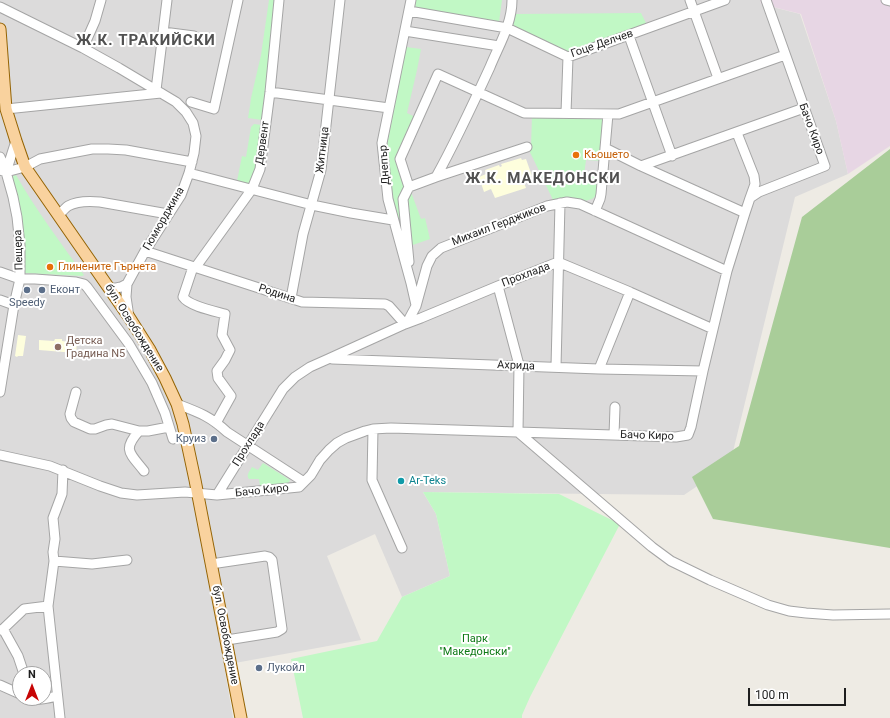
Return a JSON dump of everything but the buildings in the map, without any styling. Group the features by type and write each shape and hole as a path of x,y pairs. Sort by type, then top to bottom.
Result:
{"main road":[{"name":"бул. Освобождение","path":"0,29 6,109 26,166 150,350 166,378 177,404 183,424 198,493 241,718"}],"street":[{"path":"83,48 95,21 101,0"},
{"path":"6,109 158,91 167,0"},
{"path":"191,102 214,109 238,0"},
{"name":"Дервент","path":"216,422 231,396 218,378 217,371 230,350 222,335 225,314 196,305 186,300 184,297 194,267 252,189 260,169 270,92 279,0"},
{"name":"Житница","path":"291,298 303,234 321,170 340,0"},
{"name":"Днепър","path":"411,0 382,144 388,199 416,306"},
{"path":"436,177 456,141 507,28 511,15 512,0"},
{"path":"690,0 718,78"},
{"name":"Гоце Делчев","path":"408,11 507,28 568,58 725,0"},
{"name":"Бачо Киро","path":"0,455 37,462 63,470 111,490 128,494 137,495 184,492 217,495 299,487 311,475 320,460 337,443 364,431 373,429 614,434 676,437 688,435 727,271 750,198 759,192 825,166 766,0"},
{"path":"886,0 890,1"},
{"name":"Гюмюрджина","path":"0,7 83,48 158,91 176,102 186,112 193,123 196,136 194,153 181,195 145,251 127,284"},
{"path":"405,30 499,46"},
{"path":"163,32 194,36"},
{"path":"629,36 672,156"},
{"path":"479,92 524,113 619,114 785,55"},
{"path":"566,113 568,58"},
{"name":"Днепър","path":"409,187 400,160 438,74 479,92"},
{"path":"270,92 389,108"},
{"path":"642,166 804,108"},
{"path":"596,211 601,194 608,114"},
{"path":"737,133 754,176 755,184 750,198"},
{"path":"3,171 16,141"},
{"path":"411,283 403,199 409,187 526,147"},
{"path":"605,148 745,212"},
{"path":"3,171 26,166 40,159 77,152 108,149 126,150 192,162"},
{"name":"Пещера","path":"0,157 3,171 13,196 20,245 20,279 3,356 0,392"},
{"path":"189,173 312,205 393,220"},
{"path":"59,215 67,207 86,202 100,202 168,214"},
{"name":"Михаил Герджиков","path":"416,306 427,266 432,256 441,248 547,206 567,202 580,204 727,271"},
{"path":"556,367 560,203"},
{"name":"Родина","path":"145,251 302,302 385,304 389,306 405,324"},
{"name":"Прохлада","path":"217,495 283,389 295,377 310,367 405,324 558,262 713,329"},
{"path":"0,272 20,279 76,282 84,284 129,344 152,382 165,413 173,439"},
{"path":"108,288 121,287 127,284"},
{"path":"127,284 126,297 129,317"},
{"path":"498,286 519,366 518,432 652,547 671,561 710,580 768,604 789,610 833,615 890,614"},
{"path":"599,369 630,292"},
{"path":"0,300 14,305"},
{"path":"405,324 416,306"},
{"name":"Ахрида","path":"328,359 599,369 703,371"},
{"path":"76,392 70,418 74,422 90,429 112,424 139,431 169,427"},
{"path":"177,404 203,414 216,422 227,432 304,482"},
{"path":"614,434 615,407"},
{"path":"373,429 372,480 402,548"},
{"path":"139,431 130,442 128,448 144,471"},
{"path":"60,718 48,606 54,561 55,539 53,518 62,494 63,470"},
{"path":"211,564 265,556 272,560 282,629 277,632 226,640"},
{"path":"54,561 92,564 127,560"},
{"path":"21,666 18,656 1,630 24,609 48,606"},
{"path":"0,685 12,690"},
{"path":"52,697 57,696"}],"shaded area":[{"path":"0,0 760,0 761,4 800,14 836,121 848,174 795,197 730,464 684,495 423,492 436,514 450,576 402,597 375,534 327,556 361,640 224,665 233,718 0,718"},
{"path":"760,0 890,0 890,146 848,174 836,121 801,14 761,4"},
{"path":"521,158 522,160 526,159 532,176 523,180 526,188 495,198 491,189 484,192 479,177 486,174 485,170 499,165 500,167 502,166 501,164"},
{"path":"586,160 604,161 603,176 584,175"},
{"path":"18,335 26,336 23,356 17,357 15,356"},
{"name":"Детска Градина N5","path":"55,339 62,339 62,341 77,343 76,353 39,350 39,340 54,341"}],"green space":[{"path":"269,0 275,0 267,88 262,120 248,118 261,55"},
{"path":"416,0 502,0 499,22 444,16 444,12 415,8"},
{"path":"641,13 647,25 569,53 514,27 513,22 516,14"},
{"path":"406,47 421,49 407,113 415,117 396,159 407,189 407,260 394,206 386,150"},
{"path":"532,115 607,116 599,193 592,199 581,202 554,202 528,148 531,147"},
{"path":"254,124 262,125 256,169 250,184 237,181 242,156 246,157 251,127"},
{"path":"890,149 890,548 713,519 692,477 739,446 802,217"},
{"path":"16,175 57,238 84,275 25,273 10,177"},
{"path":"411,192 421,219 425,218 430,239 410,246 406,197"},
{"path":"263,463 290,480 287,485 260,486 259,479 249,479 248,475 252,467 258,470"},
{"name":"Парк \"Македонски\"","path":"423,492 559,494 620,524 530,697 522,718 303,718 291,659 377,641 402,597 450,576 436,514"}],"place":[{"name":"Кьошето","path":"576,155"},
{"name":"Глинените Гърнета","path":"50,267"},
{"name":"Speedy","path":"27,290"},
{"name":"Еконт","path":"42,290"},
{"name":"Детска Градина N5","path":"58,347"},
{"name":"Круиз","path":"214,439"},
{"name":"Ar-Teks","path":"401,481"},
{"name":"Лукойл","path":"259,668"}],"district":[{"name":"Ж.К. ТРАКИЙСКИ","path":"146,41"},
{"name":"Ж.К. МАКЕДОНСКИ","path":"543,179"}]}
